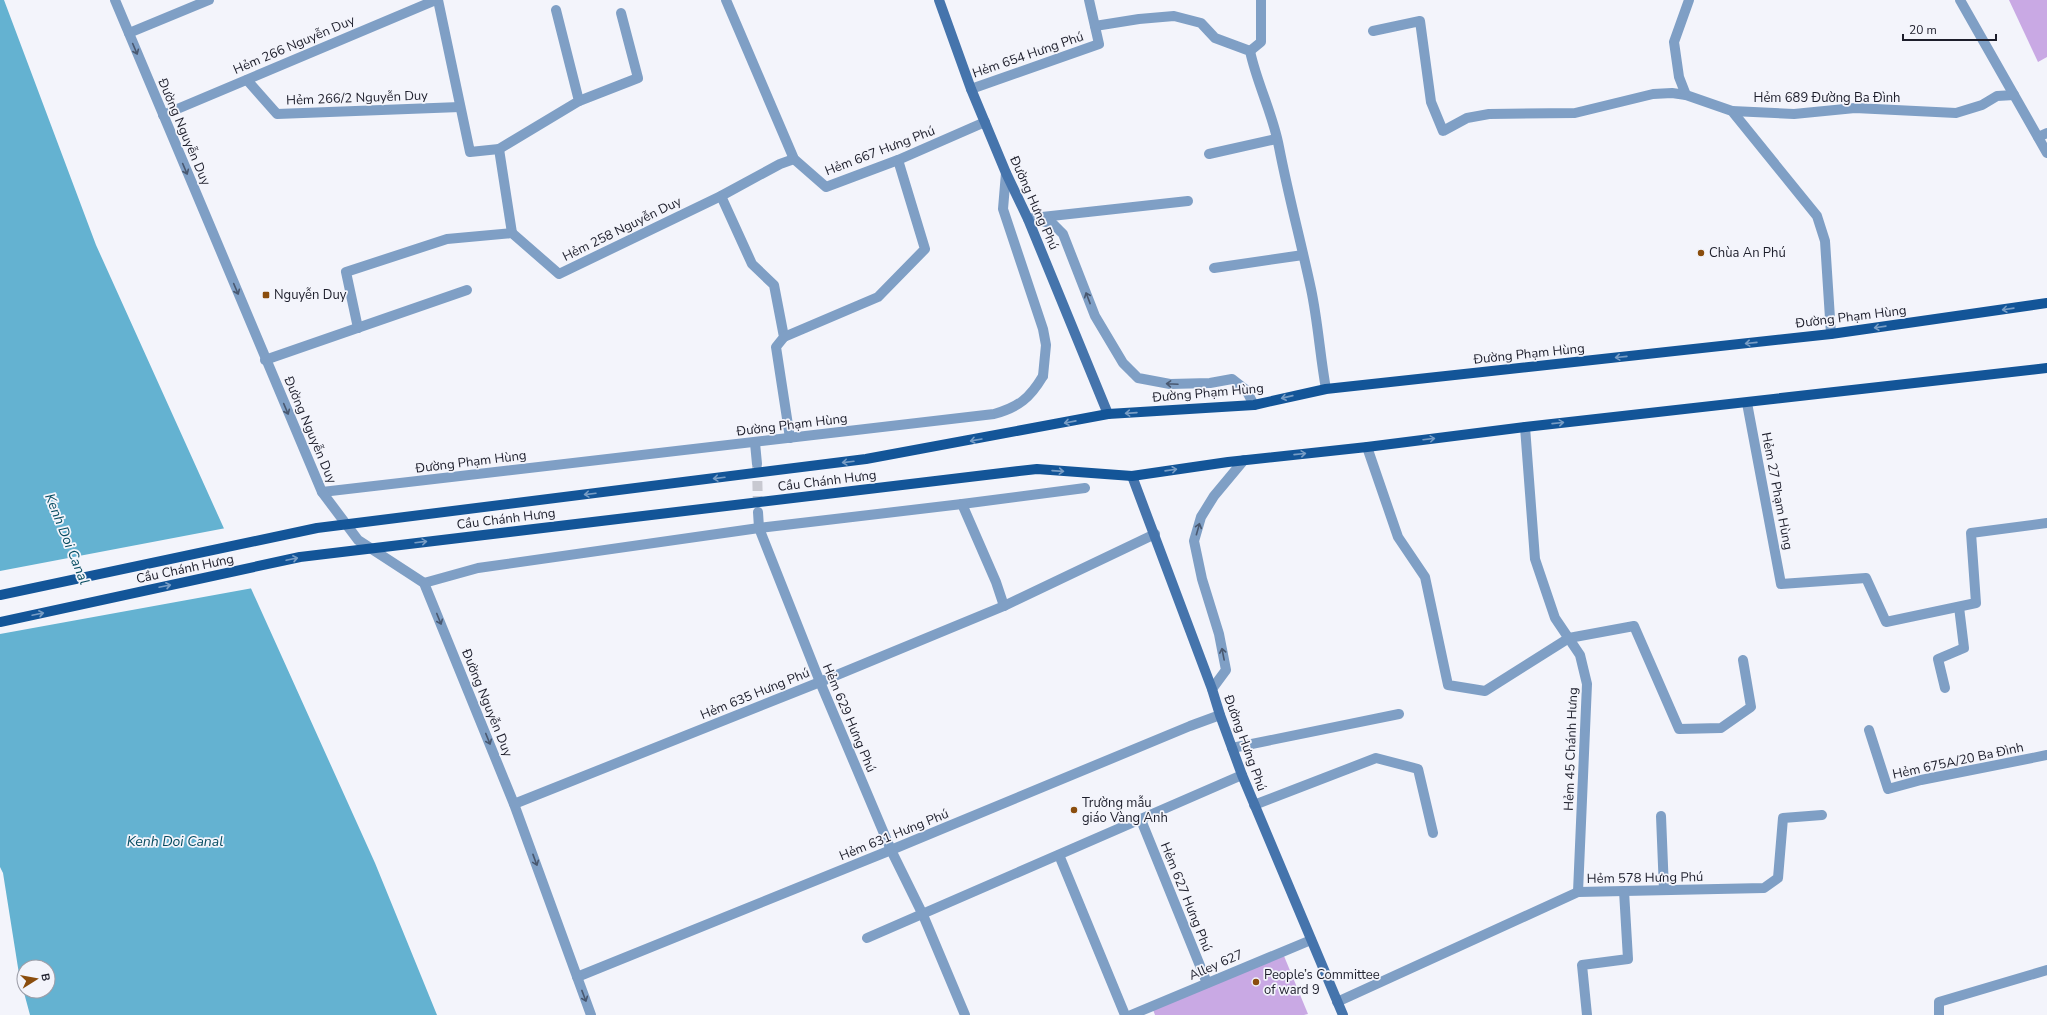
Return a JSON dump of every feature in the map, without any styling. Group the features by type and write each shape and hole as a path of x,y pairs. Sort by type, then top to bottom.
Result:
{"main road":[{"name":"Đường Hưng Phú","path":"939,0 1006,174 1028,219 1108,414"},
{"name":"Đường Phạm Hùng","path":"1015,433 1108,414 1254,405 1326,389 1831,334 2047,303"},
{"path":"1132,476 1244,460 2047,368"},
{"name":"Cầu Chánh Hưng","path":"0,595 317,528 866,459 1015,433"},
{"name":"Cầu Chánh Hưng","path":"0,622 300,557 1036,469 1132,476"},
{"name":"Đường Hưng Phú","path":"1132,476 1212,689 1242,776 1343,1015"}],"street":[{"name":"Đường Nguyễn Duy","path":"115,0 322,492 358,540 424,583 514,804 591,1015"},
{"path":"129,33 209,0"},
{"path":"437,0 470,152 499,149 579,101 638,78 621,13"},
{"name":"Hẻm 266 Nguyễn Duy","path":"163,115 437,0"},
{"name":"Hẻm 667 Hưng Phú","path":"726,0 794,159 826,187 898,160 985,122"},
{"name":"Hẻm 654 Hưng Phú","path":"972,89 1099,44 1090,0"},
{"path":"1261,0 1261,42 1250,51 1255,74 1276,139 1303,255 1316,315 1326,389"},
{"path":"1686,95 1679,77 1674,42 1689,0"},
{"path":"1960,0 2014,95 2042,135 2047,153"},
{"path":"556,10 579,101"},
{"name":"Hẻm 654 Hưng Phú","path":"1095,26 1139,19 1174,16 1201,23 1215,38 1250,51"},
{"name":"Hẻm 689 Đường Ba Đình","path":"1373,31 1420,21 1431,102 1443,131 1467,118 1489,114 1574,113 1653,94 1672,93 1686,95 1732,111 1794,114 1855,108 1956,113 1982,105 1997,96 2014,95"},
{"name":"Hẻm 266/2 Nguyễn Duy","path":"247,80 277,114 460,107"},
{"path":"1732,111 1817,216 1825,241 1831,334"},
{"path":"1210,154 1276,139"},
{"path":"358,328 346,272 447,238 512,233 499,149"},
{"path":"784,337 774,285 752,264 721,196 780,164 794,159"},
{"path":"790,438 776,347 784,337 878,297 925,249 898,160"},
{"name":"Đường Phạm Hùng","path":"322,492 754,443 994,414 1007,411 1022,403 1033,393 1043,376 1046,345 1043,329 1003,210 1006,174"},
{"name":"Hẻm 258 Nguyễn Duy","path":"512,233 559,274 721,196"},
{"path":"1028,219 1188,201"},
{"path":"1028,219 1052,223 1063,234 1095,316 1123,363 1138,378 1170,384 1210,383 1232,379 1246,390 1254,405"},
{"path":"1214,268 1303,255"},
{"path":"266,360 467,290"},
{"name":"Hẻm 27 Phạm Hùng","path":"1747,403 1781,584 1866,578 1886,622 1959,606"},
{"name":"Hẻm 45 Chánh Hưng","path":"1525,427 1535,559 1555,618 1580,655 1587,684 1578,892"},
{"path":"754,443 756,464"},
{"path":"1367,447 1398,537 1425,577 1448,685 1485,691 1569,638 1634,626 1679,729 1721,728 1751,707 1743,660"},
{"path":"1212,689 1226,670 1219,634 1202,579 1194,541 1204,512 1214,496 1244,460"},
{"path":"424,583 478,568 758,528 1085,488"},
{"path":"962,504 996,582 1004,606"},
{"path":"758,512 758,528"},
{"path":"1945,688 1938,659 1964,648 1959,606 1976,603 1971,533 2047,523"},
{"name":"Hẻm 629 Hưng Phú","path":"758,528 820,682 891,850 923,915 965,1015"},
{"name":"Hẻm 635 Hưng Phú","path":"514,804 820,682 1004,606 1155,534"},
{"path":"1232,748 1399,714"},
{"name":"Hẻm 631 Hưng Phú","path":"577,977 1220,715"},
{"name":"Hẻm 675A/20 Ba Đình","path":"1869,730 1888,789 1921,780 2047,755"},
{"path":"1254,805 1376,758 1418,769 1433,833"},
{"path":"867,938 1242,776"},
{"name":"Hẻm 578 Hưng Phú","path":"1337,1002 1578,892 1764,888 1778,878 1783,818 1822,815"},
{"path":"1661,816 1664,890"},
{"name":"Hẻm 627 Hưng Phú","path":"1141,820 1207,983"},
{"path":"1059,855 1125,1015"},
{"path":"1587,1015 1582,965 1628,959 1624,891"},
{"name":"Alley 627","path":"1131,1015 1311,940"},
{"path":"1939,1015 1939,1002 2047,970"}],"water":[{"name":"Kenh Doi Canal","path":"0,0 4,0 96,245 375,863 437,1015 30,1015 26,999 56,999 56,959 17,959 3,873 0,867"}],"pier":[{"path":"226,528 253,588 0,634 0,571"}],"building":[{"path":"2009,0 2047,0 2047,57 2038,62"},
{"name":"People’s Committee of ward 9","path":"1284,956 1308,1014 1155,1015 1152,1007"}],"tunnel":[{"path":"757,466 758,509"}],"place":[{"name":"Chùa An Phú","path":"1701,253"},
{"name":"Nguyễn Duy","path":"266,295"},
{"name":"Trường mẫu giáo Vàng Anh","path":"1074,810"},
{"name":"People’s Committee of ward 9","path":"1256,982"}]}
